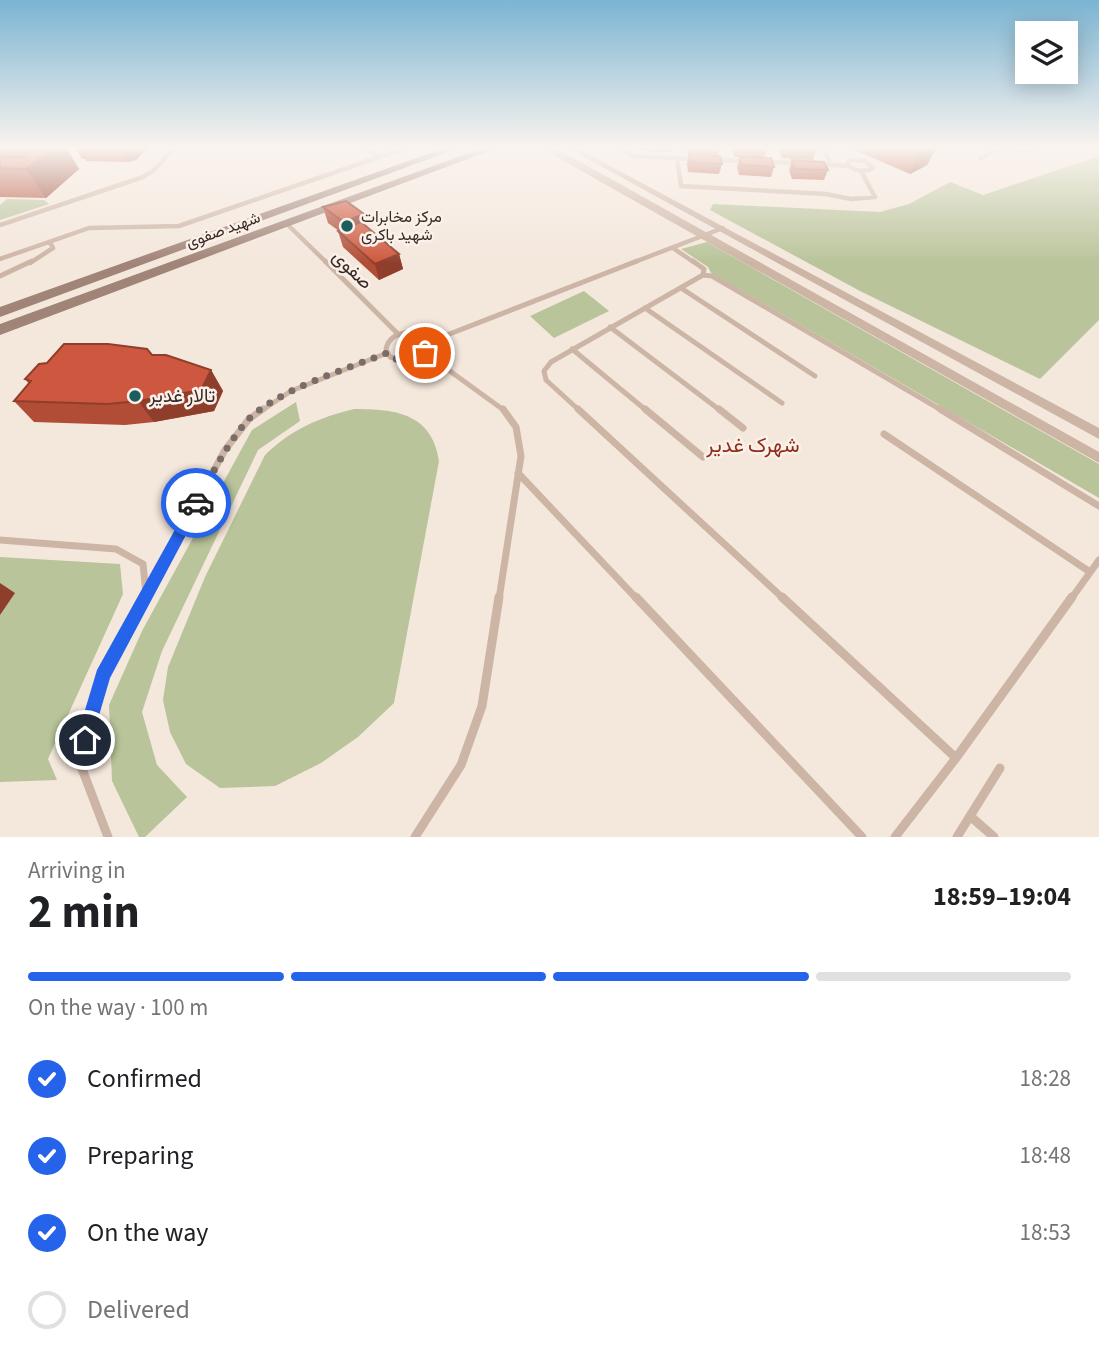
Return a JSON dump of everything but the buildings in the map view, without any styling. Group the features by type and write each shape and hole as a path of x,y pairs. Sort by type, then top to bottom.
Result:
{"street":[{"name":"شهید صفوی","path":"0,312 350,185"},
{"path":"377,185 383,190"},
{"name":"شهید صفوی","path":"0,330 396,185"},
{"path":"613,185 1099,458"},
{"path":"642,185 1099,434"}],"lane":[{"path":"0,225 119,185"},
{"path":"0,259 89,228 179,226 298,185"},
{"path":"681,185 826,194 851,199 875,197 869,185"},
{"name":"صفوی","path":"288,225 398,334"},
{"path":"108,837 79,761 103,676 225,450 249,419 291,391 387,353 401,360 414,359 425,353 429,342 723,228"},
{"path":"0,276 22,268 53,247 50,242"},
{"path":"673,248 704,269 703,275"},
{"path":"956,758 546,380 544,371 551,362 610,327 703,275 712,276 855,357 1099,506"},
{"path":"681,288 815,376"},
{"path":"645,308 782,403"},
{"path":"610,327 743,428"},
{"path":"387,353 389,341 398,334 418,333 429,342"},
{"path":"572,349 703,457"},
{"path":"415,837 461,765 482,706 521,456 516,425 491,398 433,362 425,353"},
{"path":"884,434 1090,572"},
{"path":"518,473 862,837"},
{"path":"0,540 116,549 143,564 146,594"},
{"path":"895,837 956,758 1099,560"},
{"path":"957,837 1000,768"},
{"path":"970,816 994,837"}],"green space":[{"path":"944,185 958,185 983,195 1013,185 1099,185 1099,320 1040,379 860,291 710,210 713,204 880,212 909,204"},
{"path":"7,199 44,200 49,204 0,220 0,205"},
{"path":"707,242 1099,464 1099,498 711,273 708,267 681,249"},
{"path":"584,291 609,311 554,338 530,316"},
{"path":"296,402 300,421 258,450 162,651 142,712 157,765 187,797 145,837 139,837 112,781 109,705 142,631 252,430"},
{"path":"354,409 384,410 420,423 435,445 439,461 394,703 358,737 321,763 275,786 220,788 186,764 170,732 163,700 168,667 205,577 265,455 285,438 306,426"},
{"path":"0,557 120,564 123,594 48,759 57,780 0,782"}],"way so far":[{"path":"196,503 225,450 249,419 291,391 387,353 395,359 408,360 425,353"}],"place":[{"name":"مرکز مخابرات شهید باکری","path":"347,226"},
{"name":"تالار غدیر","path":"135,396"}],"district":[{"name":"شهرک غدیر","path":"753,445"}],"route":[{"path":"85,740 103,676 196,503"}]}
